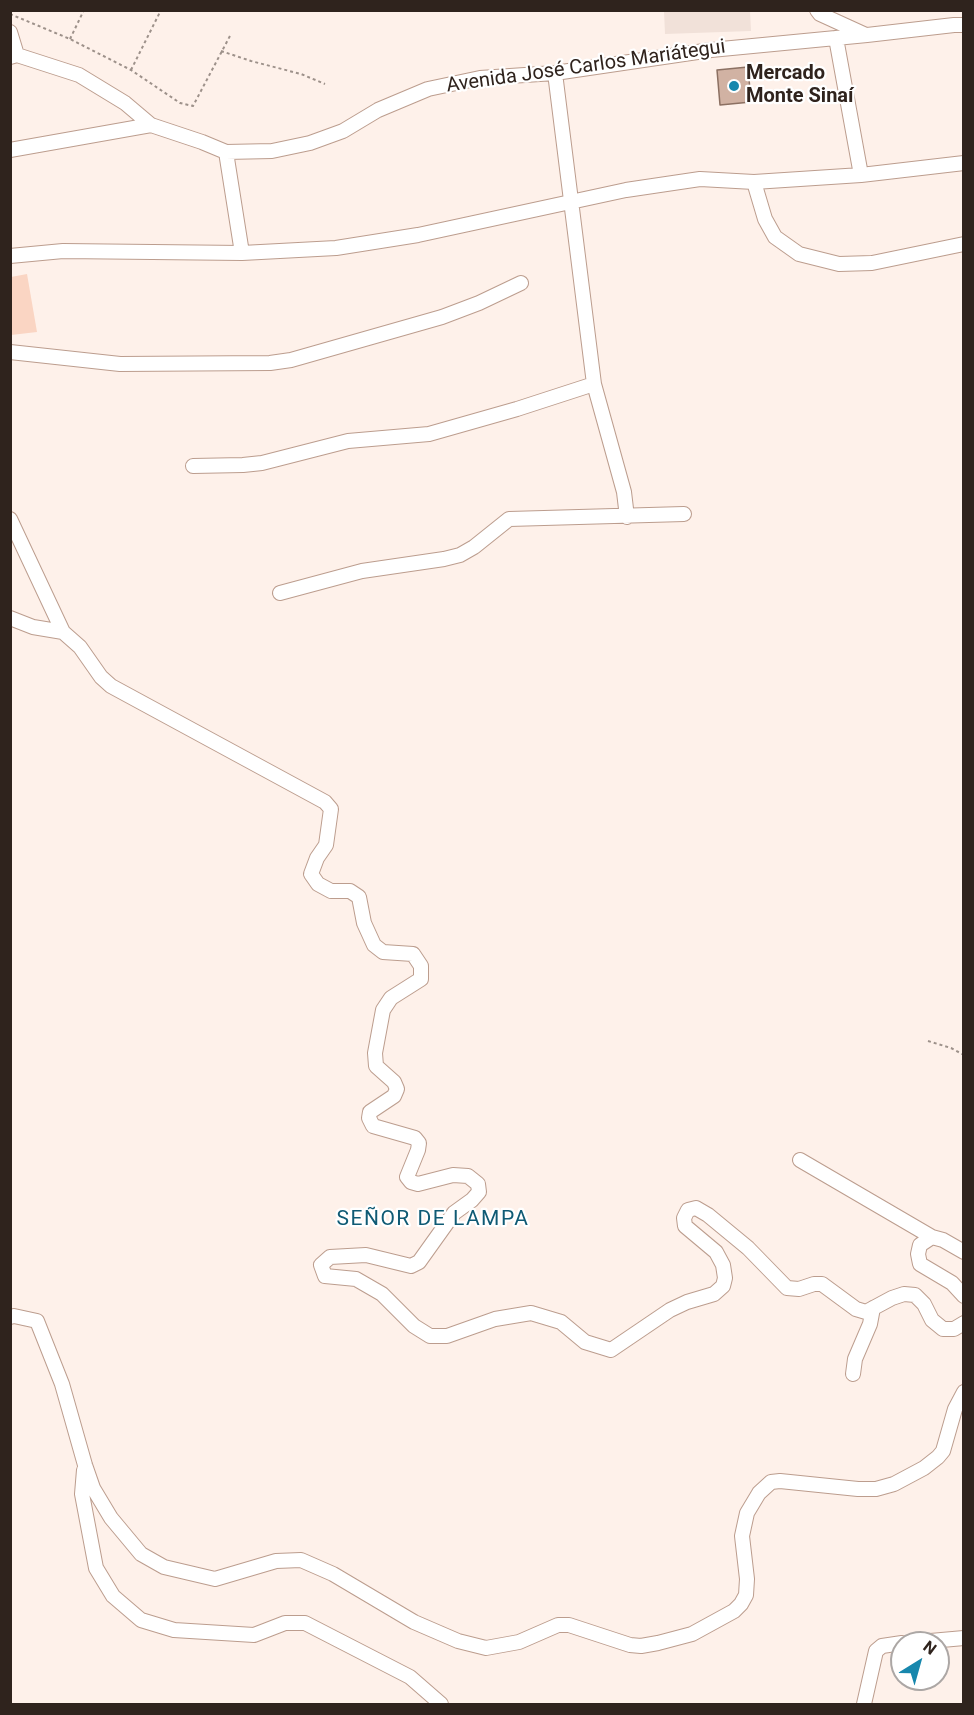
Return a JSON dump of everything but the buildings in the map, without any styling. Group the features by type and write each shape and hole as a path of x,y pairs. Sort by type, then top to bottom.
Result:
{"street":[{"path":"817,10 867,35"},
{"name":"Avenida José Carlos Mariátegui","path":"10,150 151,125 226,152 272,151 343,131 378,110 428,89 480,78 555,73 711,50 954,24 963,25"},
{"path":"10,33 14,56 79,75 124,103 151,125"},
{"path":"836,38 861,176"},
{"path":"555,73 594,384 624,492 627,517"},
{"path":"226,152 242,253"},
{"path":"10,256 63,251 242,253 336,248 418,235 572,201 700,179 754,182 861,176 963,164"},
{"path":"754,182 765,219 775,237 799,254 839,264 872,263 963,244"},
{"path":"10,352 120,364 270,363 291,360 442,317 480,303 521,283"},
{"path":"193,466 262,463 348,441 429,434 594,384"},
{"path":"280,593 362,571 460,555 474,547 509,519 684,514"},
{"path":"10,519 63,632 80,647 101,677 111,686 325,802 331,809 326,844 311,874 318,884 331,891 350,891 359,897 364,923 374,945 383,952 413,954 421,966 421,979 391,998 383,1010 375,1053 376,1066 394,1082 397,1089 394,1096 370,1112 369,1118 373,1126 415,1138 419,1143 407,1177 411,1182 418,1184 453,1174 468,1176 478,1184 479,1192 454,1213 419,1262 411,1266 366,1255 330,1257 321,1265 325,1276 356,1279 382,1294 414,1326 430,1336 447,1336 495,1319 531,1313 561,1322 585,1342 611,1350 670,1310 714,1294 723,1286 725,1278 723,1265 716,1252 685,1226 684,1218 688,1210 696,1208 748,1248 787,1288 799,1289 822,1284 856,1309 866,1312 892,1298 904,1294 915,1295 924,1304 932,1320 943,1329 954,1329 963,1323"},
{"path":"10,618 33,627 63,632"},
{"path":"800,1161 932,1238 943,1240 963,1252"},
{"path":"932,1238 920,1245 918,1254 920,1264 952,1284 963,1296"},
{"path":"853,1374 855,1359 870,1324 873,1308"},
{"path":"10,1317 37,1321 62,1384 93,1488 125,1536 141,1554 164,1567 215,1579 276,1561 301,1560 333,1574 414,1622 458,1641 486,1648 519,1642 558,1625 579,1628 630,1645 641,1646 692,1634 734,1611 746,1595 747,1579 742,1536 747,1513 759,1493 771,1482 858,1489 876,1489 894,1484 924,1468 943,1451 955,1409 963,1392"},
{"path":"85,1465 82,1494 96,1568 113,1596 141,1620 174,1630 254,1635 285,1623 305,1623 410,1677 441,1704"},
{"path":"864,1704 876,1651 882,1646 890,1645"}],"path":[{"path":"70,39 84,10"},
{"path":"131,70 160,10"},
{"path":"10,14 70,39 131,70 180,103 193,106 231,34"},
{"path":"221,51 251,62 301,74 325,84"},
{"path":"927,1041 951,1048 963,1055"}],"shaded area":[{"path":"664,11 750,11 751,31 665,34"},
{"path":"27,274 37,332 11,335 11,277"}],"place":[{"name":"Mercado Monte Sinaí","path":"734,86"}],"district":[{"name":"SEÑOR DE LAMPA","path":"433,1220"}]}
